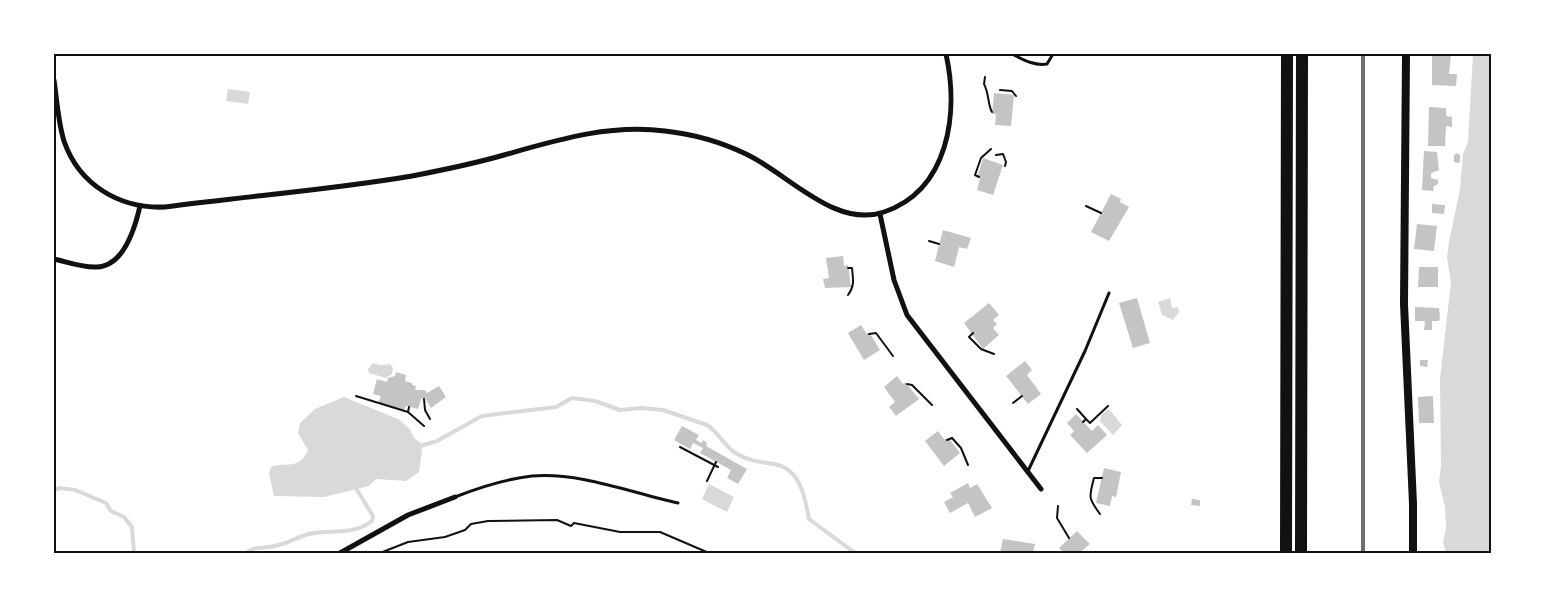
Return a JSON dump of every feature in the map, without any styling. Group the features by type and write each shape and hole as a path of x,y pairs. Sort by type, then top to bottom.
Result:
{"highway":[{"path":"1286,553 1287,54"},
{"path":"1301,553 1302,54"}],"street":[{"path":"54,80 64,139 76,166 90,182 106,194 140,206 165,207 410,176 501,156 569,136 591,132 639,129 691,135 718,144 745,154 769,166 836,210 848,214 880,214 908,201 921,190 932,176 942,156 951,113 951,92 946,54"},
{"path":"1406,54 1404,304 1413,504 1413,553"},
{"path":"54,259 96,267 110,263 131,235 140,206"},
{"path":"880,214 894,280 907,315 1041,489"},
{"path":"340,553 408,515 455,497"}],"lane":[{"path":"1012,54 1040,65 1047,64 1054,54"},
{"path":"1028,472 1084,351 1108,293"},
{"path":"455,497 489,484 544,476 585,481 678,503"}],"path":[{"path":"985,76 984,84 988,90 989,107 992,112"},
{"path":"1000,90 1012,91 1016,96"},
{"path":"979,177 975,175 981,158 991,149"},
{"path":"996,155 1003,154 1006,162 1005,166"},
{"path":"1086,206 1101,213"},
{"path":"929,241 940,244"},
{"path":"848,268 852,268 854,281 853,289 848,295"},
{"path":"869,334 876,333 893,356"},
{"path":"972,333 969,337 981,350 994,354"},
{"path":"907,384 912,384 932,405"},
{"path":"356,396 408,412 424,426"},
{"path":"1013,403 1022,396"},
{"path":"424,399 425,410 430,419"},
{"path":"408,412 409,406"},
{"path":"1078,409 1090,423 1108,406"},
{"path":"1083,422 1086,419"},
{"path":"948,440 952,438 957,442 968,465"},
{"path":"680,447 718,467"},
{"path":"707,481 716,462"},
{"path":"1100,514 1089,495 1094,478 1102,478"},
{"path":"1058,506 1057,518 1069,538"},
{"path":"380,553 408,542 445,537 465,530 471,524 488,521 557,520 571,526 574,522 620,532 660,532 709,553"}],"shaded area":[{"path":"1473,54 1491,54 1491,553 1446,553 1443,542 1446,528 1445,507 1439,482 1441,465 1440,379 1451,282 1447,258 1460,189 1463,154 1468,142"},
{"path":"228,89 250,92 248,104 226,101"},
{"path":"1170,298 1172,308 1178,307 1179,312 1173,320 1162,315 1158,302"},
{"path":"373,363 380,365 390,364 393,368 392,374 386,378 369,373 368,369"},
{"path":"344,397 398,419 410,429 414,438 420,442 422,451 419,472 406,481 376,479 369,486 324,497 274,496 269,473 271,467 301,461 308,450 298,433 300,423 315,409"},
{"path":"1109,409 1122,425 1113,435 1100,421 1101,415"},
{"path":"709,484 734,497 727,512 702,499"}],"building":[{"path":"1432,54 1451,54 1449,74 1457,74 1456,86 1432,85"},
{"path":"994,93 1014,95 1011,126 995,125 996,114 992,114"},
{"path":"1429,107 1446,108 1446,116 1452,117 1452,127 1446,126 1445,146 1428,146"},
{"path":"1424,151 1437,152 1439,170 1431,173 1431,178 1438,180 1438,184 1434,186 1433,191 1422,190"},
{"path":"1457,153 1460,155 1460,162 1457,163 1454,162 1454,155"},
{"path":"983,158 1003,165 993,195 977,190 980,179 978,175"},
{"path":"1111,194 1121,199 1120,202 1129,207 1109,241 1091,232"},
{"path":"1432,204 1445,205 1444,214 1432,213"},
{"path":"1417,224 1437,226 1434,251 1414,249"},
{"path":"943,230 971,238 967,249 959,247 954,267 935,261"},
{"path":"843,256 844,266 848,265 851,287 825,288 823,279 829,278 826,258"},
{"path":"1419,267 1438,267 1438,287 1418,287"},
{"path":"1137,298 1150,343 1133,348 1119,303"},
{"path":"989,303 999,315 993,320 997,324 993,328 999,335 983,349 964,323"},
{"path":"1415,307 1439,308 1440,318 1439,321 1432,321 1432,330 1424,330 1425,321 1415,321"},
{"path":"861,325 866,333 871,335 880,350 864,360 848,333"},
{"path":"1420,360 1428,360 1427,367 1420,366"},
{"path":"1025,361 1032,370 1027,375 1041,394 1028,404 1006,376"},
{"path":"396,372 406,375 405,381 416,386 415,390 425,390 427,393 439,386 446,397 431,408 425,398 421,399 418,409 406,406 404,410 378,403 381,396 373,394 377,379 387,382 388,378 395,376"},
{"path":"897,376 903,384 905,382 919,399 896,416 889,407 895,402 884,387"},
{"path":"1433,396 1434,423 1419,423 1418,397"},
{"path":"1076,414 1092,431 1098,425 1107,435 1087,453 1070,435 1074,431 1067,423"},
{"path":"682,426 699,435 696,440 702,443 703,440 707,443 706,446 747,469 738,484 727,478 731,470 700,453 703,448 693,443 690,449 674,440"},
{"path":"938,431 944,439 950,440 960,453 944,466 925,441"},
{"path":"1104,468 1121,472 1116,497 1112,496 1110,506 1096,503"},
{"path":"968,483 970,488 977,484 992,508 975,517 968,503 950,513 944,502 953,497 950,493"},
{"path":"1192,499 1200,500 1200,506 1191,505"},
{"path":"1077,531 1090,544 1079,553 1064,553 1059,548"},
{"path":"1003,539 1035,544 1033,553 1000,553"}],"waterway":[{"path":"417,447 437,441 482,416 556,407 572,398 595,401 620,410 641,408 663,410 707,425 730,449 744,457 754,461 774,464 790,472 800,486 806,502 809,519 855,553"},
{"path":"246,553 256,548 279,545 309,534 350,530 365,526 372,521 373,516 354,485"},
{"path":"54,490 60,488 75,490 106,503 111,511 124,517 132,527 134,553"}],"railway":[{"path":"1363,54 1363,553"}]}
